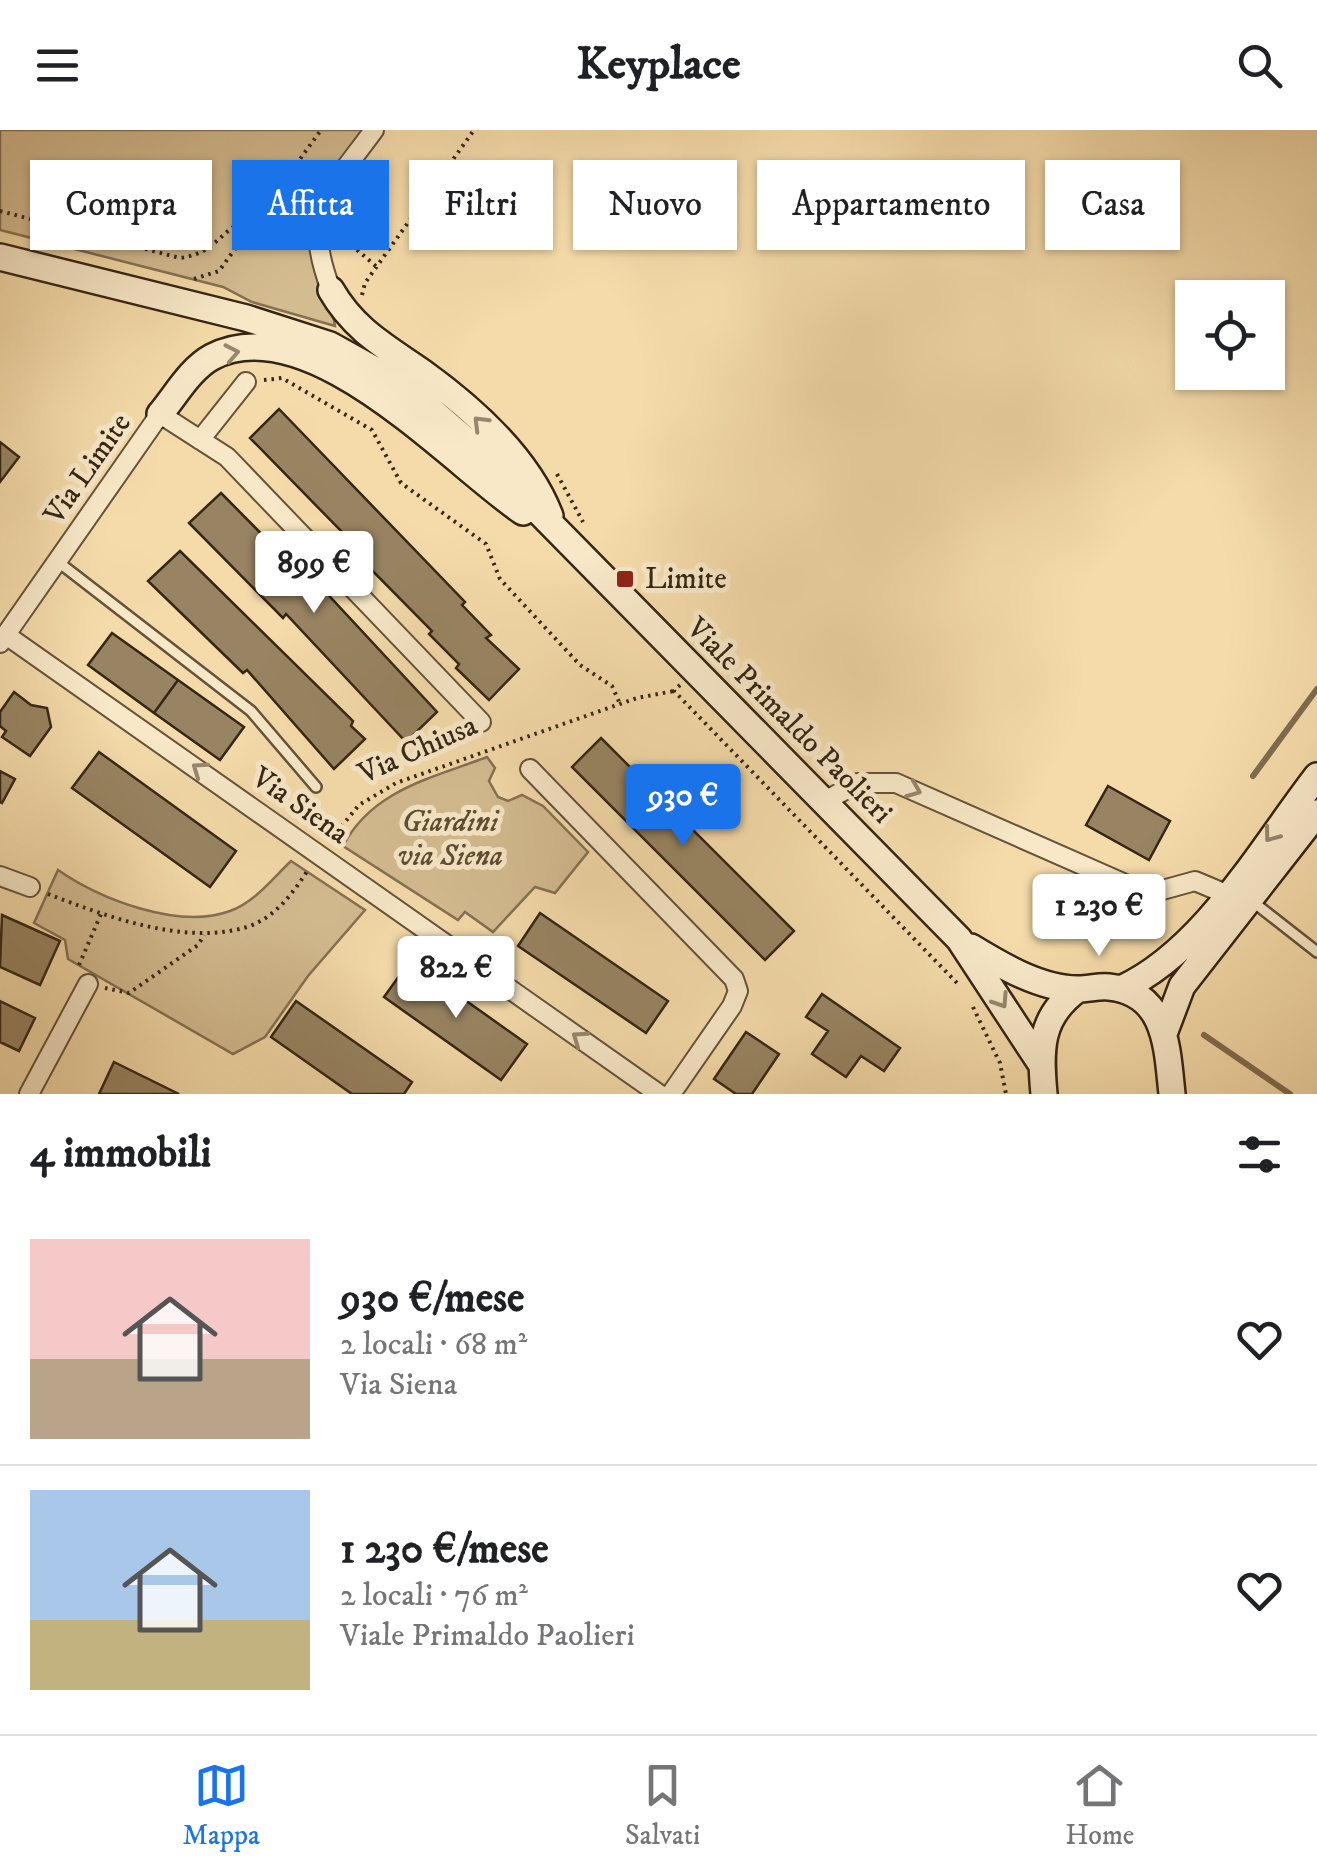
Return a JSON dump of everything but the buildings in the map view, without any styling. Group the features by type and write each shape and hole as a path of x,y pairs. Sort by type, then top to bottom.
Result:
{"main road":[{"name":"Viale Primaldo Paolieri","path":"0,257 246,318 352,355 445,419 958,939 1042,1064"},
{"path":"332,290 360,330 440,385 527,471 556,530"},
{"path":"160,414 194,371 212,358 244,350 284,354 326,368 374,393 512,505 556,530"},
{"path":"1172,1094 1166,1032 1182,986 1317,776"},
{"path":"1121,989 1162,968 1238,897 1317,813"},
{"name":"Viale Primaldo Paolieri","path":"958,939 1010,970 1078,989 1121,989"},
{"path":"1044,1094 1041,1040 1060,1004 1078,989"},
{"path":"1121,989 1148,1004 1166,1032"}],"street":[{"path":"354,160 374,130"},
{"path":"316,250 332,290"},
{"path":"200,440 246,382"},
{"name":"Via Limite","path":"3,639 160,414 227,458 480,722"},
{"name":"Via Siena","path":"3,639 319,853 659,1094"},
{"path":"530,769 734,979 738,991 732,1006 671,1094"},
{"path":"823,802 858,783 896,783 1148,894 1195,881 1238,897"},
{"path":"0,876 30,887"},
{"path":"30,1094 88,984"}],"lane":[{"path":"57,561 251,711 316,787"},
{"path":"1238,897 1317,952"}],"path":[{"path":"300,160 321,130"},
{"path":"0,212 180,258 208,249 224,230 232,227"},
{"path":"189,280 219,270 234,250"},
{"path":"357,250 378,268"},
{"path":"246,382 282,378 372,430 401,483 486,544 500,579 580,665 612,686 620,704"},
{"name":"Via Chiusa","path":"30,887 102,914 205,934 249,927 288,900 319,853 359,805 396,783 620,704 674,690"},
{"path":"102,914 75,973 88,984 129,993 198,945 205,934"}],"green space":[{"path":"0,130 369,130 349,160 232,160 232,250 317,250 318,283 335,326 252,302 223,287 78,250 212,250 212,160 30,160 30,238 0,230"},
{"name":"Giardini via Siena","path":"487,757 495,768 489,781 498,797 508,801 522,795 543,806 588,852 555,893 535,887 493,932 465,912 458,920 343,846 355,827 387,799 405,788"},
{"path":"291,861 365,910 308,976 265,1037 233,1054 68,959 65,940 34,923 58,870 117,901 187,917 230,911 248,902"}],"waterway":[{"path":"1253,776 1317,689"},
{"path":"1204,1035 1290,1094"}],"place":[{"name":"Limite","path":"625,579"}]}
